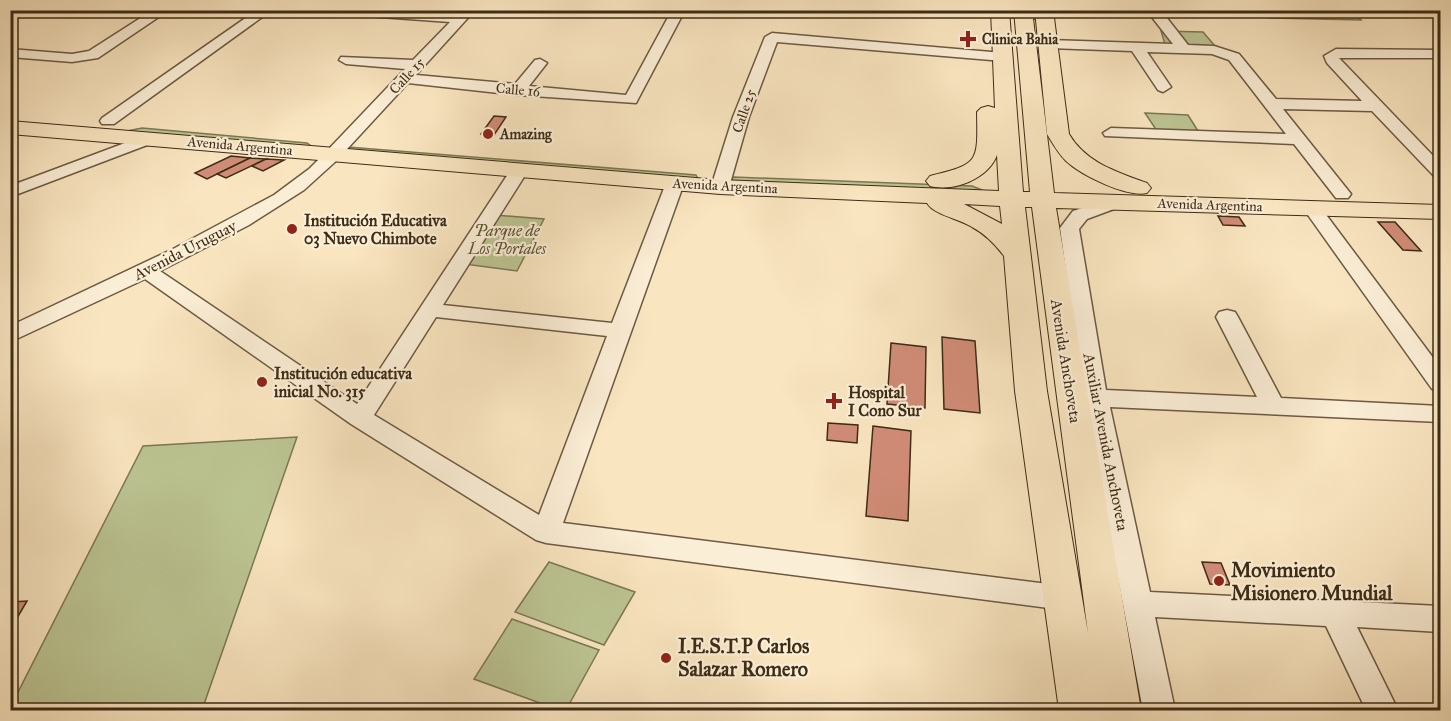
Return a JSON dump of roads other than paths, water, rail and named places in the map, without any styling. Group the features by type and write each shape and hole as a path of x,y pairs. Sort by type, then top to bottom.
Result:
{"main road":[{"path":"929,188 965,177 980,169 989,148 995,56 993,11"},
{"path":"1034,13 1049,44 1058,134 1065,148 1074,158 1091,168 1139,188"},
{"name":"Avenida Anchoveta","path":"1034,13 1029,59 1026,192 1017,254 1031,391 1080,711"},
{"name":"Avenida Anchoveta","path":"995,56 1026,192 1120,711"},
{"name":"Avenida Argentina","path":"10,113 108,122 520,170 675,183 723,180"},
{"name":"Avenida Argentina","path":"10,127 149,139 340,148 723,180 1026,192 1116,202 1440,212"},
{"path":"929,188 1002,234 1017,254"},
{"name":"Avenida Argentina","path":"1026,192 1139,188 1440,198"}],"street":[{"path":"10,53 72,58 93,55 163,10"},
{"path":"108,122 266,10"},
{"path":"338,10 465,15"},
{"name":"Calle 16","path":"405,78 631,100 679,10"},
{"path":"964,10 1034,13"},
{"name":"Calle 15","path":"340,148 465,15"},
{"path":"1158,16 1183,48"},
{"name":"Calle 25","path":"723,180 741,117 772,37 995,56"},
{"path":"1049,44 1214,50 1234,57 1341,194"},
{"path":"1136,46 1163,87"},
{"path":"1440,54 1341,52 1330,56 1334,63 1440,172"},
{"path":"346,60 416,65"},
{"path":"518,90 540,63"},
{"path":"1270,104 1376,106"},
{"path":"1111,133 1299,139"},
{"path":"10,192 149,139"},
{"name":"Avenida Uruguay","path":"10,335 147,271 278,202 340,148"},
{"path":"360,418 520,170"},
{"path":"546,532 675,183"},
{"name":"Auxiliar Avenida Anchoveta","path":"1116,202 1080,215 1069,228 1095,398 1159,711"},
{"path":"1312,208 1440,383"},
{"path":"147,271 360,418 546,532 1064,598"},
{"path":"429,310 620,331"},
{"path":"1227,317 1272,406"},
{"path":"1095,398 1440,414"},
{"path":"1137,604 1440,619"},
{"path":"1335,614 1382,711"}],"place":[{"name":"Clinica Bahia","path":"968,39"},
{"name":"Amazing","path":"488,134"},
{"name":"Institución Educativa 03 Nuevo Chimbote","path":"292,229"},
{"name":"Institución educativa inicial No. 315","path":"262,382"},
{"name":"Hospital I Cono Sur","path":"834,401"},
{"name":"Movimiento Misionero Mundial","path":"1219,581"},
{"name":"I.E.S.T.P Carlos Salazar Romero","path":"666,658"}],"park label":[{"name":"Parque de Los Portales","path":"507,239"}]}
